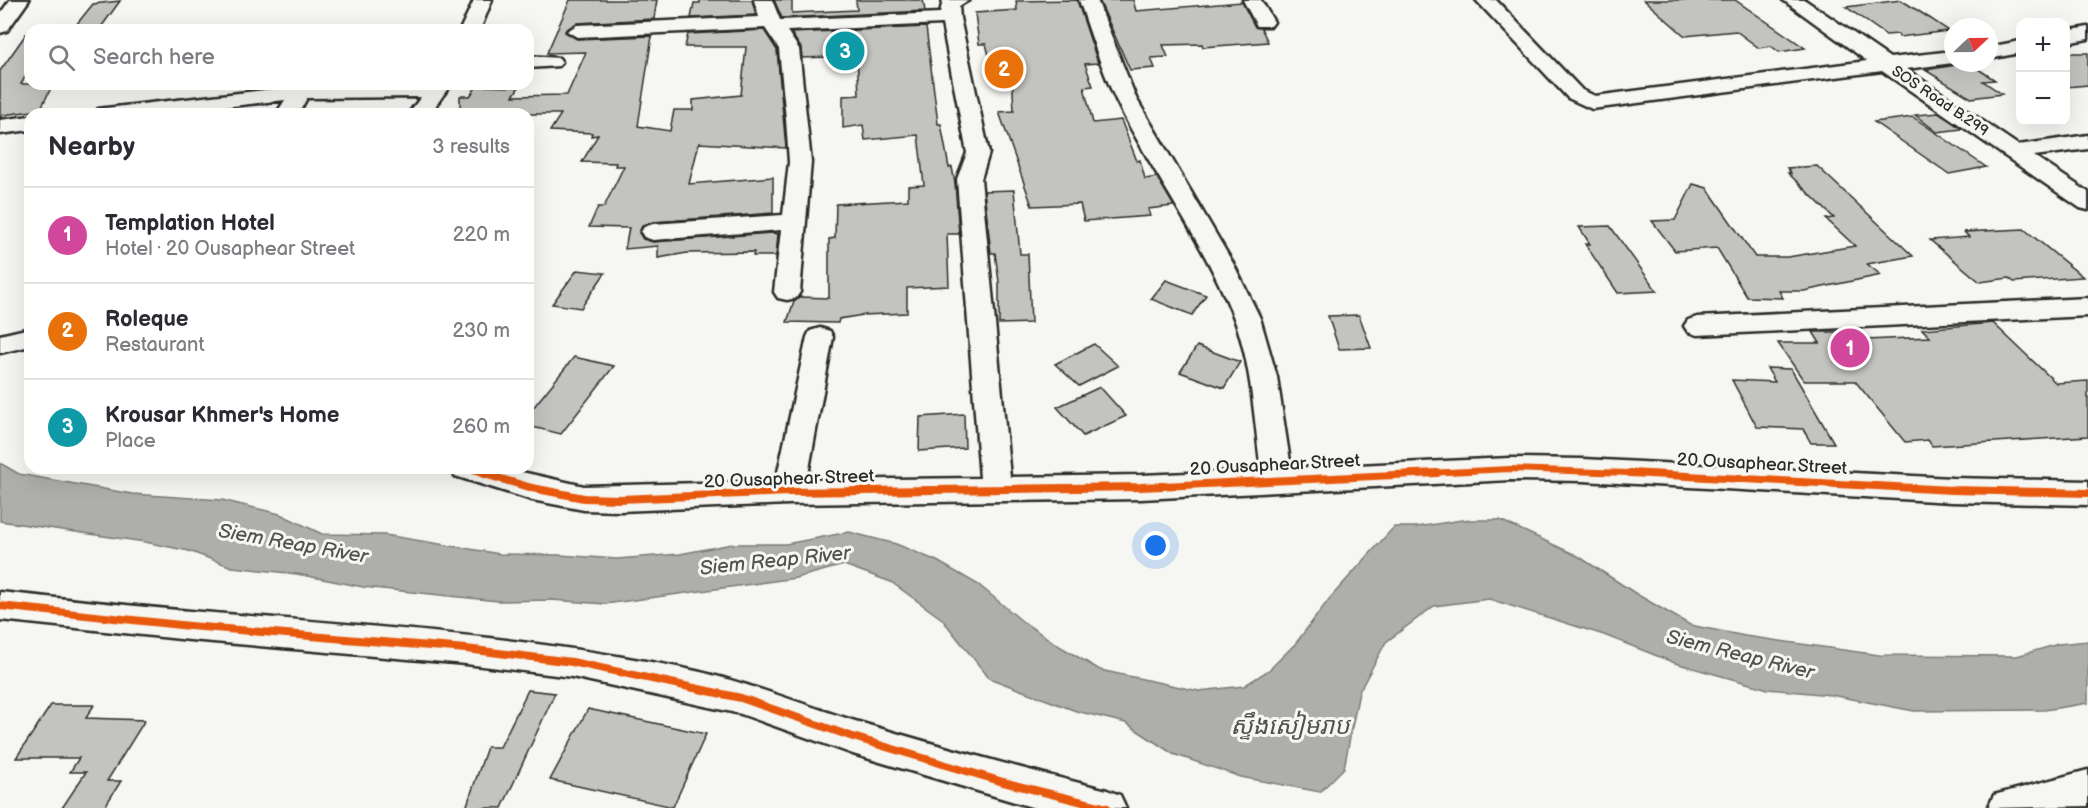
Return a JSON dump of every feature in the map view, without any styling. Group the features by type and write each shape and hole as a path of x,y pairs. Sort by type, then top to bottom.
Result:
{"street":[{"path":"0,27 20,0"},
{"path":"473,24 483,0"},
{"path":"763,0 772,24 789,50 793,76 800,162 787,292"},
{"path":"1088,0 1116,78 1131,110 1204,234 1247,319 1259,359 1278,480"},
{"path":"1252,0 1264,22"},
{"path":"1485,0 1575,94 1592,103 1735,82 1944,58"},
{"name":"SOS Road B.299","path":"1792,0 2088,203"},
{"path":"577,31 772,24 955,9 978,153 969,179 996,490"},
{"path":"2070,36 2088,33"},
{"path":"1998,51 2016,48"},
{"path":"534,62 552,62"},
{"path":"184,108 300,92 356,90"},
{"path":"423,108 437,90"},
{"path":"291,108 300,92"},
{"path":"0,127 24,124"},
{"path":"2014,152 2088,142"},
{"path":"653,232 794,222"},
{"path":"1697,326 2088,307"},
{"path":"789,492 820,337"},
{"path":"0,344 24,338"},
{"name":"20 Ousaphear Street","path":"486,474 532,488 584,498 620,500 789,492 996,490 1278,480 1455,470 1583,470 1952,490 2088,493"},
{"path":"0,606 190,626 466,649 572,662 685,684 741,698 853,737 993,779 1107,808"},
{"path":"2007,808 2088,788"}],"water":[{"name":"ស្ទឹងសៀមរាប","path":"0,463 19,474 132,494 222,500 280,514 322,534 385,535 500,554 617,559 680,554 732,544 786,544 849,532 896,544 937,561 979,585 1022,621 1100,670 1199,691 1244,686 1269,670 1296,643 1330,598 1394,527 1417,527 1462,520 1500,520 1578,556 1690,625 1745,636 1879,655 2017,656 2058,644 2088,641 2088,703 2045,710 1914,711 1831,695 1768,689 1675,663 1604,635 1489,599 1434,606 1386,642 1359,692 1344,768 1320,792 1241,777 1173,754 1126,723 1076,711 989,678 942,619 891,582 844,565 796,578 605,604 552,600 498,601 363,587 297,574 232,567 189,551 145,542 0,521"}],"building":[{"path":"570,0 657,0 654,19 577,23 565,32 577,39 652,36 638,126 670,131 674,110 693,110 693,100 741,95 746,47 685,47 688,34 764,30 777,50 786,148 699,143 689,184 773,177 773,213 653,222 642,226 639,233 643,239 653,242 778,234 776,256 753,256 754,252 687,253 658,258 658,246 625,249 629,228 589,227 598,207 604,207 624,166 615,166 616,163 582,162 598,135 550,131 561,114 534,114 534,108 460,108 460,96 470,96 474,90 517,90 513,96 567,95 586,52 547,53"},
{"path":"700,0 752,0 756,15 691,18 694,3 700,3"},
{"path":"774,0 792,0 792,13 857,10 856,0 923,0 925,11 782,18"},
{"path":"1077,0 1098,63 1085,64 1093,86 1084,87 1093,123 1121,120 1137,161 1140,160 1145,179 1157,177 1174,206 1148,209 1150,216 1084,221 1080,204 1032,206 999,112 1014,111 1012,73 994,74 986,44 979,44 975,13 1017,10 1016,1"},
{"path":"1099,0 1133,0 1136,11 1242,2 1255,27 1261,28 1268,42 1203,47 1202,44 1163,45 1168,57 1151,58 1155,68 1130,70"},
{"path":"1644,0 1735,0 1805,48 1779,52 1771,46 1759,48 1736,31 1685,36"},
{"path":"1901,0 1944,28 1944,32 1899,37 1898,34 1886,35 1846,7"},
{"path":"120,1 103,24 77,24 93,4"},
{"path":"926,27 938,124 941,124 949,168 952,167 955,183 959,234 947,234 949,286 907,288 907,313 863,315 839,319 838,323 787,322 794,301 800,297 829,298 829,239 835,238 836,204 908,200 908,186 924,185 918,135 865,140 863,125 843,128 843,96 859,95 857,56 802,58 801,48 791,33"},
{"path":"24,37 24,79 21,84 24,84 24,90 50,90 41,108 24,108 24,112 3,115 0,118 0,71"},
{"path":"2070,53 2088,53 2088,85 2070,87"},
{"path":"1944,67 1944,72 1983,72 1995,80 1983,81 2002,94 1971,98 1925,70"},
{"path":"1938,113 1962,129 1937,132 1915,115"},
{"path":"1913,117 1986,167 1949,174 1874,122"},
{"path":"1817,166 1913,256 1867,264 1881,275 1804,291 1779,291 1783,298 1747,297 1717,248 1675,251 1652,221 1675,220 1693,184 1707,188 1755,257 1788,257 1855,246 1826,219 1834,218 1788,173 1791,173 1787,168"},
{"path":"1014,190 1020,254 1028,254 1031,323 999,324 999,282 995,253 991,253 984,191"},
{"path":"1610,226 1657,291 1618,293 1585,244 1590,244 1579,227"},
{"path":"2024,229 2083,277 2014,282 2009,278 1980,282 1930,240 1969,237 1964,232"},
{"path":"577,270 605,273 581,308 552,304"},
{"path":"1166,280 1206,295 1192,315 1151,299"},
{"path":"1359,315 1371,348 1339,349 1328,316"},
{"path":"1993,323 2056,383 2088,381 2088,436 1932,446 1928,440 1905,442 1855,381 1804,381 1778,343 1820,343 1813,332 1860,332 1866,340 1930,337 1922,329"},
{"path":"1094,344 1118,366 1079,386 1055,364"},
{"path":"1197,346 1240,362 1224,388 1180,372"},
{"path":"574,357 614,366 561,434 534,427 534,407"},
{"path":"1767,368 1791,369 1834,443 1811,443 1803,429 1757,427 1732,380 1775,382"},
{"path":"1100,387 1126,416 1083,436 1057,407"},
{"path":"964,414 965,448 919,451 920,417"},
{"path":"528,690 555,693 502,808 466,808 487,747 500,747"},
{"path":"51,705 94,705 86,718 145,720 107,781 121,781 104,808 62,808 86,772 70,772 79,758 16,758"},
{"path":"588,709 706,734 673,807 550,780"}],"cycle path":[{"path":"486,474 532,488 584,498 620,499 789,492 1141,487 1510,469 1583,470 1952,490 2088,493"},
{"path":"0,606 190,626 466,649 572,662 685,684 741,698 853,737 1003,782 1107,808"}],"place":[{"name":"Krousar Khmer's Home","path":"845,51"},
{"name":"Roleque","path":"1004,69"},
{"name":"Templation Hotel","path":"1850,348"}],"water label":[{"name":"Siem Reap River","path":"293,544"},
{"name":"Siem Reap River","path":"775,561"},
{"name":"Siem Reap River","path":"1740,655"}]}
